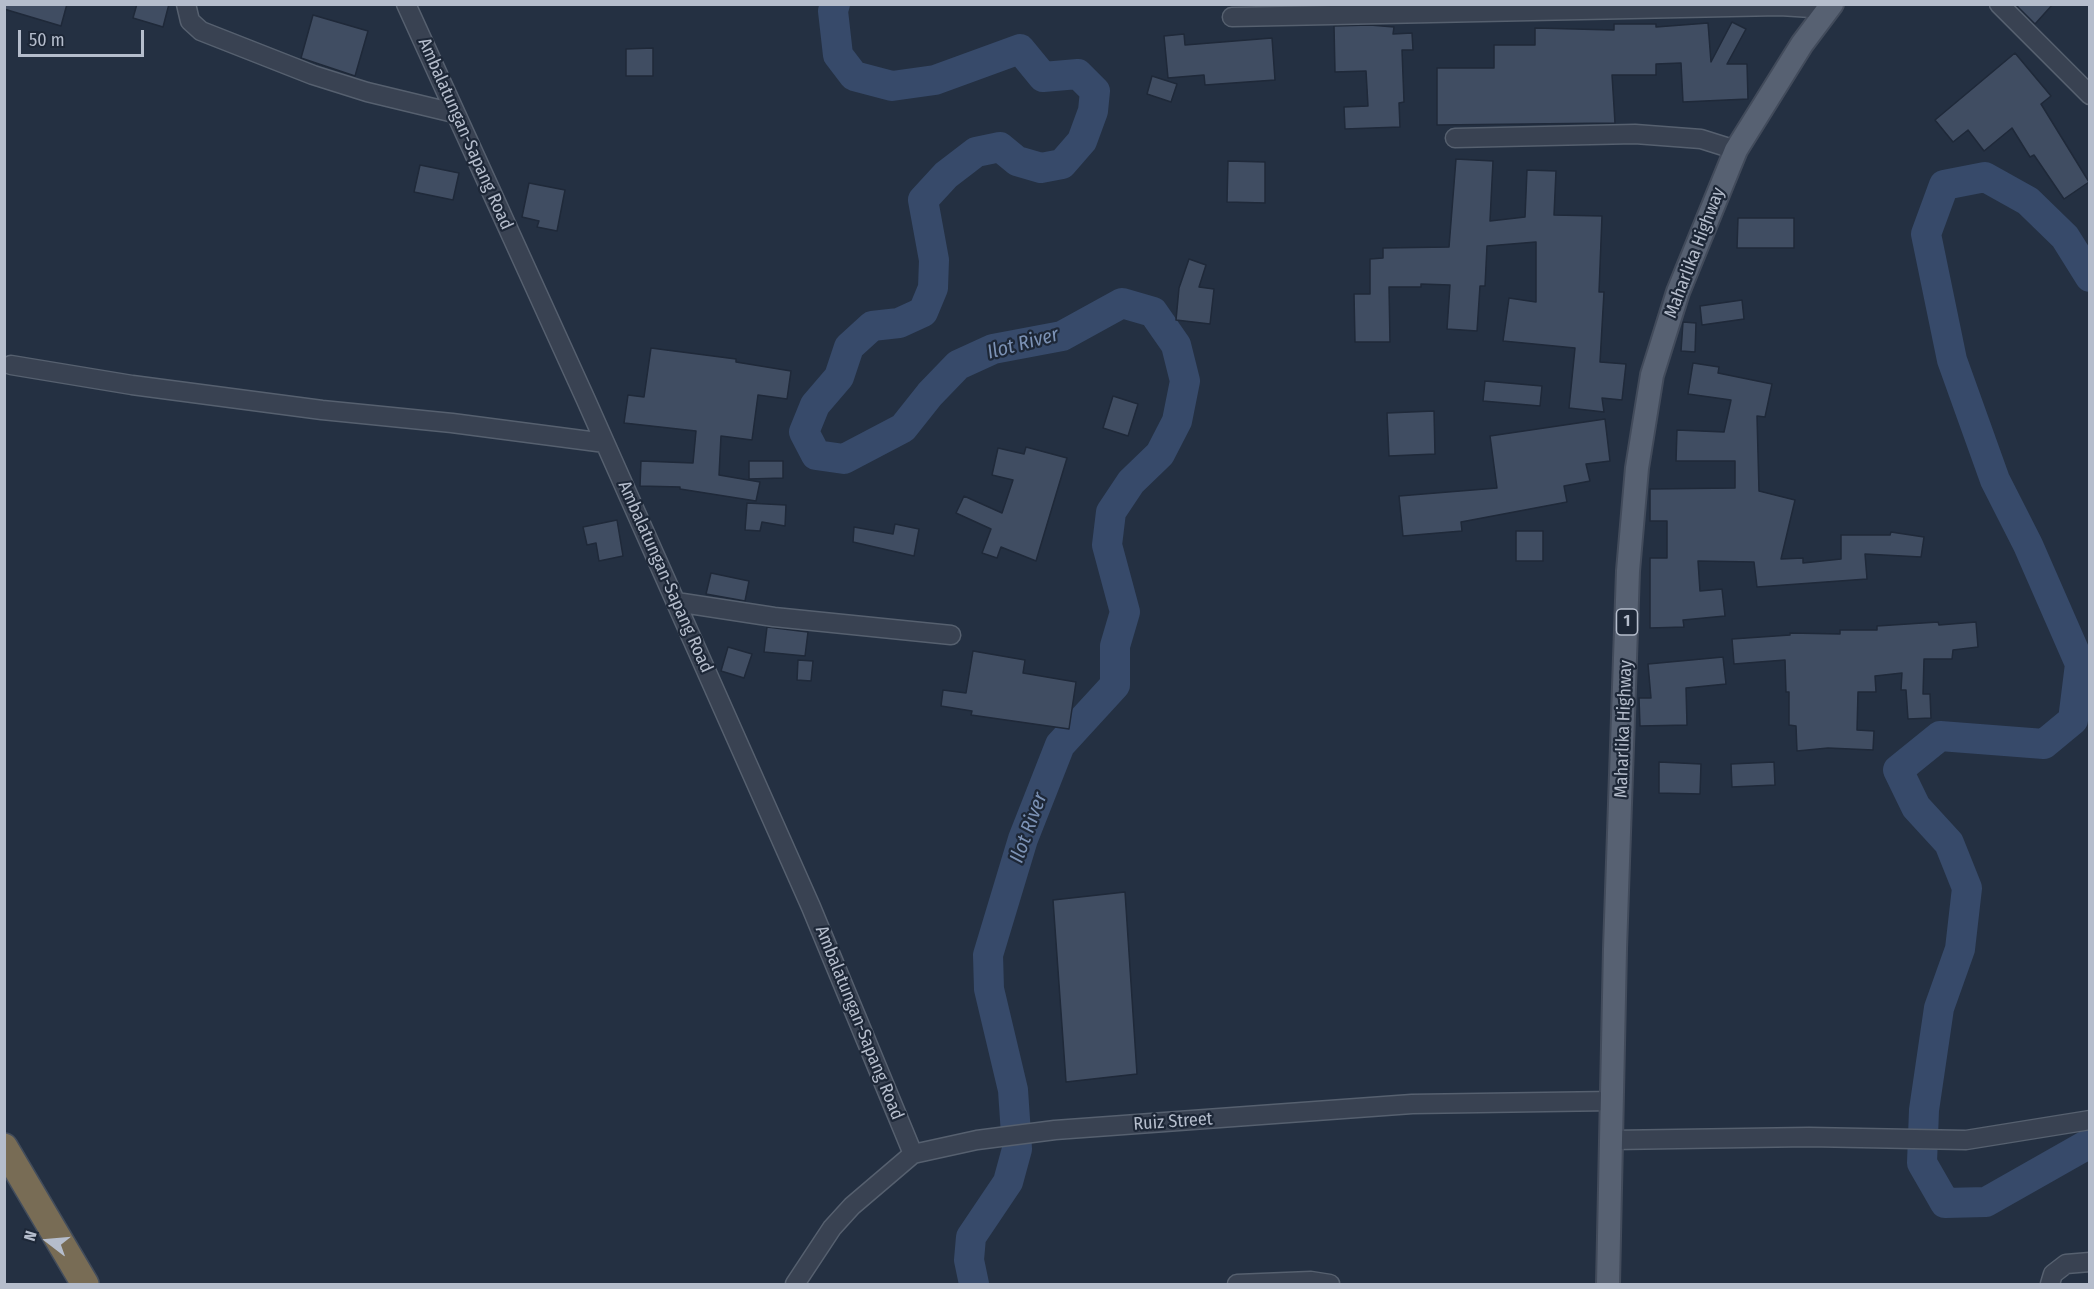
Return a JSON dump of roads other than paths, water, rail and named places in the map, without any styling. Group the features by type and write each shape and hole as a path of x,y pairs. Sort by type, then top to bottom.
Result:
{"highway":[{"path":"4,1147 85,1284"}],"main road":[{"name":"Maharlika Highway","path":"1608,1284 1628,571 1637,468 1652,375 1678,292 1736,150 1779,79 1830,7"}],"street":[{"path":"186,4 190,21 201,31 313,75 367,92 454,113"},
{"name":"Ambalatungan-Sapang Road","path":"406,4 811,907 913,1154"},
{"path":"1999,4 2090,95"},
{"path":"1232,17 1780,6 1830,7"},
{"path":"1455,138 1635,134 1701,139 1736,150"},
{"path":"11,365 132,385 322,410 452,423 605,444"},
{"path":"676,602 774,617 951,636"},
{"name":"Ruiz Street","path":"795,1284 832,1228 852,1206 913,1154 976,1140 1055,1130 1412,1104 1612,1101"},
{"path":"1612,1140 1966,1140 2090,1120"},
{"path":"2050,1284 2053,1274 2066,1264 2090,1262"},
{"path":"1237,1284 1311,1281 1330,1284"}],"waterway":[{"name":"Ilot River","path":"835,4 833,11 838,55 854,76 892,86 935,80 1020,49 1043,77 1078,74 1095,91 1093,111 1082,141 1062,164 1041,168 1017,161 1000,147 976,152 946,175 923,200 934,260 933,288 923,312 899,323 872,326 849,347 839,377 815,405 804,432 816,455 844,459 903,428 930,394 958,365 993,349 1062,336 1122,303 1153,312 1176,345 1185,381 1177,421 1160,454 1131,482 1111,512 1107,545 1125,612 1115,646 1115,685 1060,745 1023,839 988,955 989,989 1013,1090 1017,1149 1008,1182 971,1237 969,1260 974,1284"},
{"path":"2090,277 2065,237 2028,201 1985,177 1944,185 1926,234 1952,360 1995,480 2028,545 2080,664 2073,720 2044,744 1940,736 1898,770 1916,807 1949,843 1967,888 1960,949 1939,1008 1924,1110 1922,1163 1945,1203 1986,1202 2090,1143"}]}
